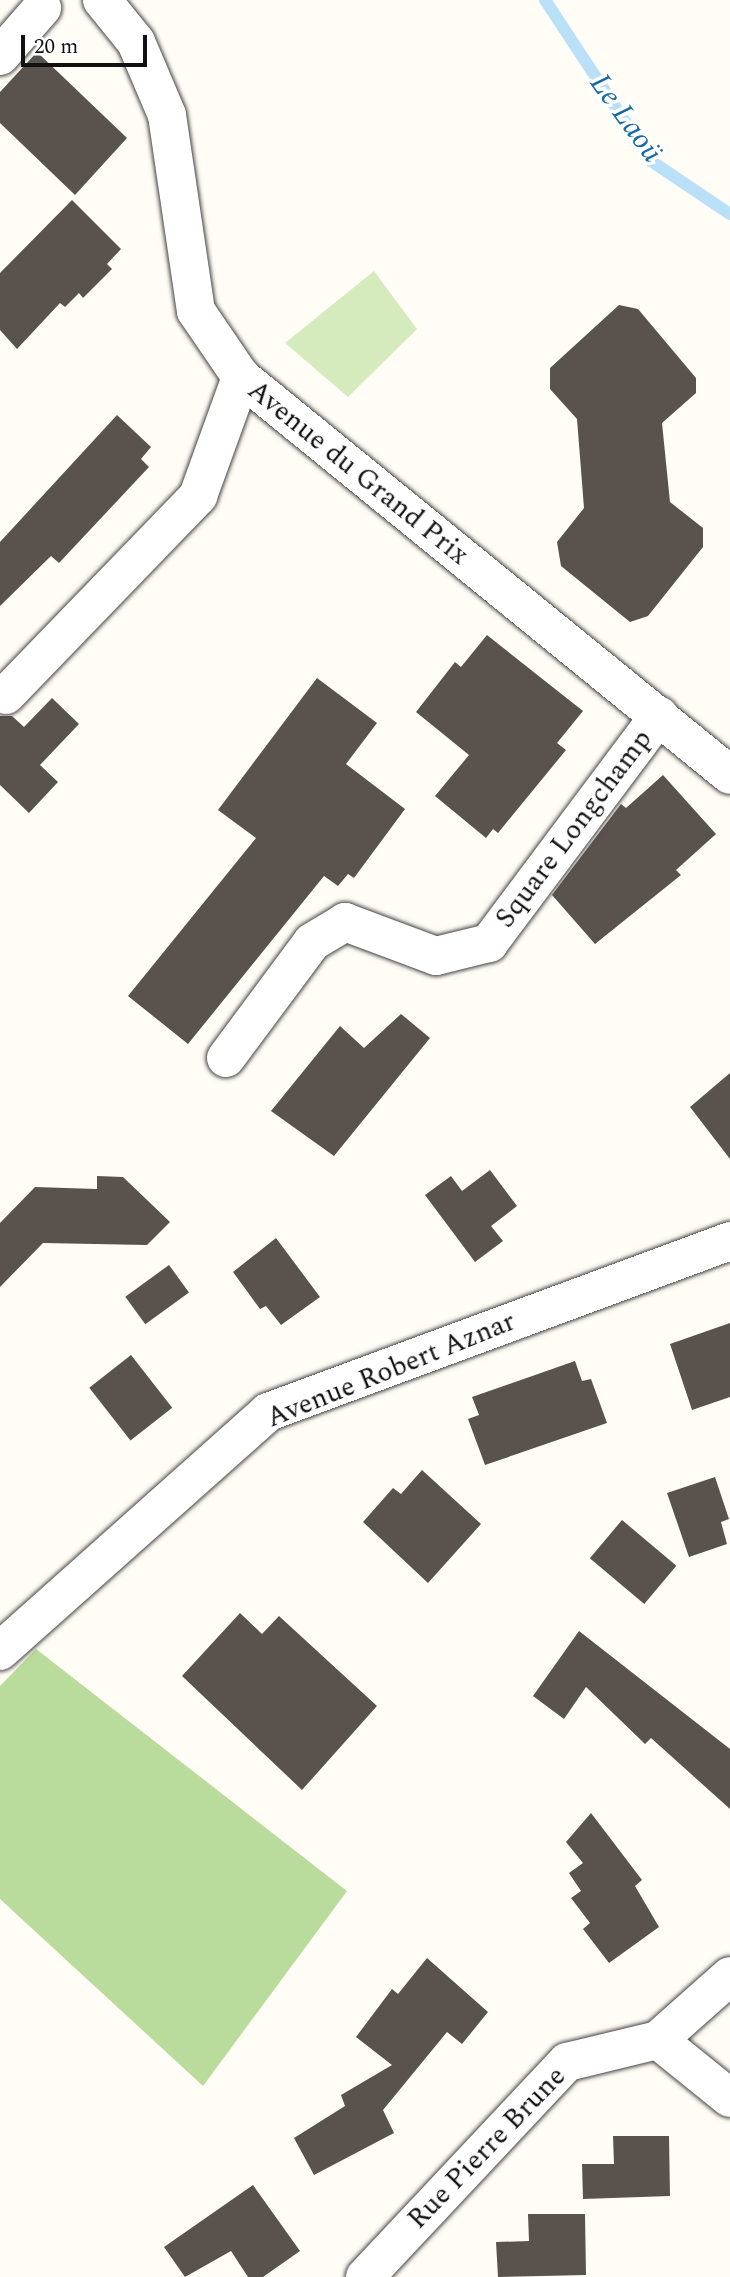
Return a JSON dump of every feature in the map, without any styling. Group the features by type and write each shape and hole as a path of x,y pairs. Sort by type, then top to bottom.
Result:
{"street":[{"path":"0,56 38,4 87,0"},
{"name":"Avenue du Grand Prix","path":"102,0 136,42 167,115 196,311 241,377 730,775"},
{"path":"6,695 198,496 241,377"},
{"name":"Square Longchamp","path":"226,1058 312,942 345,922 436,956 488,943 659,716"},
{"name":"Avenue Robert Aznar","path":"0,1651 268,1412 730,1241"},
{"path":"730,1976 658,2040 730,2098"},
{"name":"Rue Pierre Brune","path":"365,2277 567,2062 658,2040"}],"green space":[{"path":"374,271 417,329 348,397 285,343"},
{"path":"36,1649 347,1891 203,2086 0,1899 0,1686"}],"building":[{"path":"37,52 127,138 75,195 0,123 0,92"},
{"path":"72,200 121,249 107,264 112,269 83,298 79,293 65,307 60,303 17,349 0,330 0,273"},
{"path":"619,305 638,309 696,378 696,393 662,423 670,502 703,528 703,547 648,616 630,622 561,566 557,542 584,508 577,419 550,389 550,368"},
{"path":"117,415 151,447 141,459 149,467 59,563 51,556 0,606 0,542"},
{"path":"487,635 583,711 557,743 566,750 498,833 493,829 486,838 435,796 469,755 416,712 455,662 461,667"},
{"path":"317,678 377,723 346,764 405,809 354,878 348,874 338,886 324,876 188,1044 128,996 256,838 218,810"},
{"path":"52,698 79,724 40,765 58,782 29,813 0,785 0,716 12,716 24,727"},
{"path":"663,775 716,834 676,870 681,875 595,944 552,895 621,804 626,808"},
{"path":"401,1014 430,1038 334,1156 271,1111 340,1026 364,1048"},
{"path":"730,1073 730,1159 690,1107"},
{"path":"490,1170 517,1206 491,1226 503,1241 475,1262 425,1195 451,1176 462,1191"},
{"path":"97,1176 123,1177 170,1222 147,1245 43,1243 0,1287 0,1223 35,1187 97,1189"},
{"path":"276,1238 320,1297 281,1325 266,1306 260,1309 233,1272"},
{"path":"169,1265 189,1293 145,1324 125,1297"},
{"path":"730,1323 730,1397 692,1410 670,1344"},
{"path":"131,1355 172,1408 130,1440 89,1388"},
{"path":"575,1361 582,1381 591,1379 607,1423 485,1465 468,1419 479,1415 472,1397"},
{"path":"422,1470 481,1524 428,1583 363,1522 393,1488 401,1494"},
{"path":"715,1477 729,1519 721,1522 727,1544 689,1557 667,1493"},
{"path":"622,1520 676,1566 644,1604 590,1558"},
{"path":"240,1613 262,1634 279,1616 377,1706 302,1790 182,1676"},
{"path":"579,1631 730,1749 730,1809 651,1738 645,1744 586,1687 564,1719 533,1696"},
{"path":"591,1813 642,1880 635,1886 659,1927 609,1963 583,1929 590,1923 571,1898 581,1891 569,1873 583,1863 566,1842"},
{"path":"427,1958 488,2012 462,2044 447,2032 383,2110 394,2133 314,2175 294,2138 345,2106 341,2095 392,2065 356,2037 392,1989 398,1994"},
{"path":"613,2136 669,2136 670,2196 583,2199 582,2164 614,2164"},
{"path":"253,2185 300,2251 263,2277 248,2277 231,2251 185,2277 164,2247"},
{"path":"528,2214 585,2214 586,2275 498,2277 496,2242 529,2241"}],"waterway":[{"name":"Le Laoü","path":"545,0 651,161 730,214"}]}
